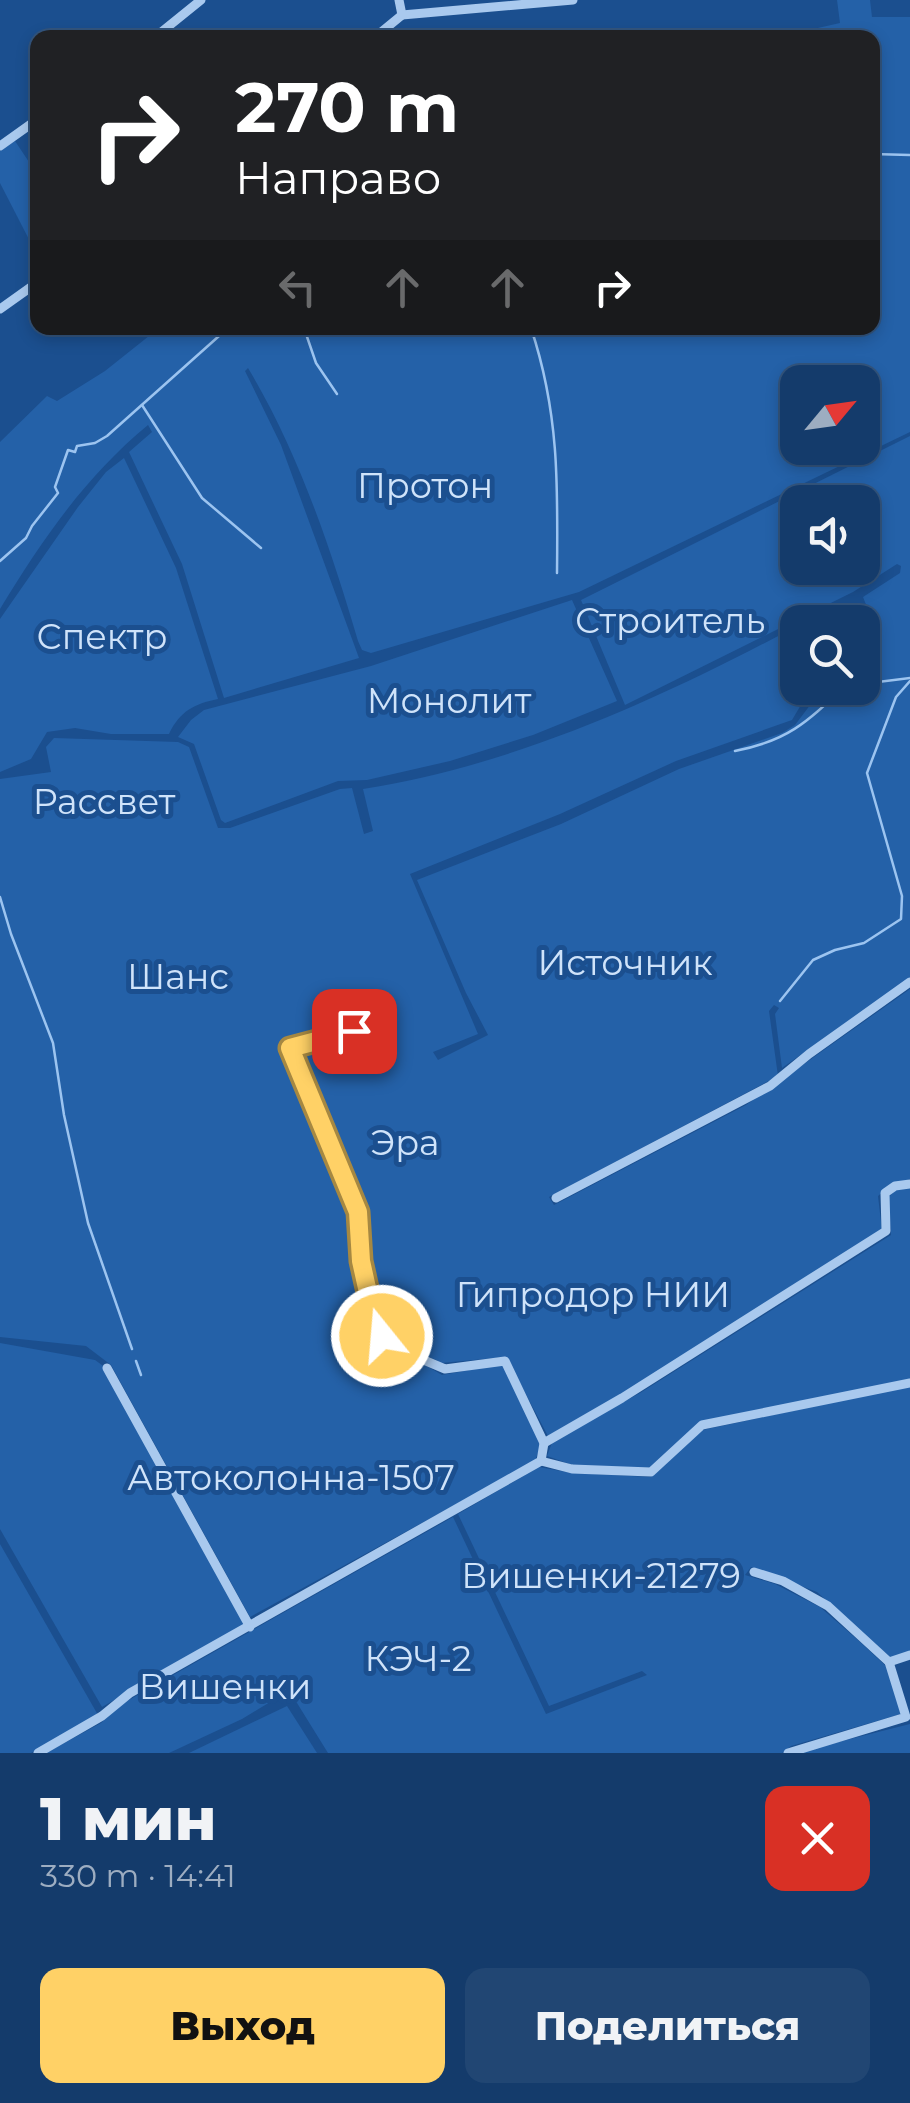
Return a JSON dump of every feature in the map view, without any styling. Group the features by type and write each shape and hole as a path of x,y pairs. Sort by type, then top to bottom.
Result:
{"street":[{"path":"164,30 201,0"},
{"path":"399,0 402,15"},
{"path":"384,30 402,15 574,0"},
{"path":"0,146 30,125"},
{"path":"0,310 30,288"},
{"path":"556,1198 742,1102 910,982"},
{"path":"354,1031 290,1048 358,1212 361,1261 373,1315 390,1358 419,1358 446,1369 505,1361 544,1443 540,1460"},
{"path":"544,1443 886,1232 884,1193 895,1186 910,1184"},
{"path":"107,1368 250,1627"},
{"path":"38,1753 102,1716 130,1693 540,1460 572,1469 652,1472 702,1425 910,1384"},
{"path":"754,1572 783,1581 828,1606 890,1662 906,1717 788,1753"},
{"path":"890,1662 910,1654"}],"green space":[{"name":"Протон","path":"837,0 870,0 872,17 910,17 910,432 880,447 880,365 780,365 780,465 842,465 800,485 780,485 780,495 579,592 371,653 362,650 358,641 312,501 248,368 245,371 281,445 359,658 224,698 182,564 129,452 152,432 148,425 104,466 66,511 0,609 0,442 47,396 57,401 105,371 150,335 880,335 880,30 809,30 840,23"},
{"path":"15,141 30,164 30,241 0,183 0,151"},
{"path":"910,436 910,978 782,1068 775,1014 779,1008 774,1005 769,1011 778,1076 549,1197 554,1205 746,1105 910,989 910,1179 878,1196 882,1230 548,1436 506,1357 441,1363 394,1350 374,1306 363,1219 295,1053 358,1034 355,1029 285,1046 355,1218 365,1309 383,1368 420,1362 442,1375 503,1364 541,1445 535,1461 250,1617 111,1365 86,1346 0,1337 0,779 51,772 46,747 54,738 178,742 189,747 218,828 230,828 352,788 364,834 373,831 363,789 476,764 587,726 780,635 780,705 801,705 792,720 676,761 560,814 410,874 478,1034 433,1052 438,1060 488,1035 417,880 561,824 679,769 782,733 795,725 810,705 880,705 880,605 866,605 863,597 900,573 901,566 897,564 880,575 880,485 812,485 852,465 880,465 880,451"},
{"name":"Спектр","path":"124,458 176,568 218,699 189,710 169,734 111,734 75,728 47,732 31,759 0,772 0,619 78,507 106,472"},
{"name":"Строитель","path":"780,501 780,585 864,585 827,605 780,605 780,628 625,705 581,600"},
{"name":"Монолит","path":"572,600 617,701 533,735 450,761 367,780 338,781 225,823 194,744 178,737 204,710 371,666"},
{"path":"910,1187 910,1380 700,1422 652,1468 575,1466 547,1456 553,1440 640,1393 891,1235 888,1198 896,1189"},
{"path":"0,1343 95,1360 106,1368 246,1624 102,1707 0,1529"},
{"path":"910,1386 910,1651 891,1658 817,1592 751,1567 745,1575 775,1584 820,1607 859,1641 887,1667 901,1714 791,1746 782,1753 328,1753 297,1703 285,1693 242,1719 169,1753 46,1753 101,1723 120,1705 453,1517 546,1714 647,1675 642,1671 549,1706 458,1514 539,1467 572,1473 651,1477 702,1430"},
{"path":"0,1544 98,1715 31,1753 0,1753"},
{"path":"287,1706 317,1753 189,1753"},
{"path":"910,1724 910,1753 794,1753"}],"waterway":[{"path":"880,154 910,155"},
{"path":"0,561 26,538 58,493 55,487 68,450 75,452 77,446 107,436 220,335"},
{"path":"306,335 316,363 337,394"},
{"path":"533,335 552,419 557,479 557,573"},
{"path":"142,405 202,498 261,548"},
{"path":"880,682 910,678"},
{"path":"780,1001 813,960 864,943 901,919 902,896 867,773 896,697 910,681"},
{"path":"735,751 782,736 825,705"},
{"path":"0,897 53,1043 88,1223 132,1349"},
{"path":"136,1361 141,1375"}],"route":[{"path":"354,1031 290,1048 358,1212 361,1261 373,1315 382,1336"}],"park label":[{"name":"Рассвет","path":"104,802"},
{"name":"Источник","path":"625,963"},
{"name":"Шанс","path":"178,977"},
{"name":"Эра","path":"405,1143"},
{"name":"Гипродор НИИ","path":"593,1295"},
{"name":"Автоколонна-1507","path":"291,1478"},
{"name":"Вишенки-21279","path":"601,1576"},
{"name":"КЭЧ-2","path":"418,1659"},
{"name":"Вишенки","path":"225,1687"}]}
